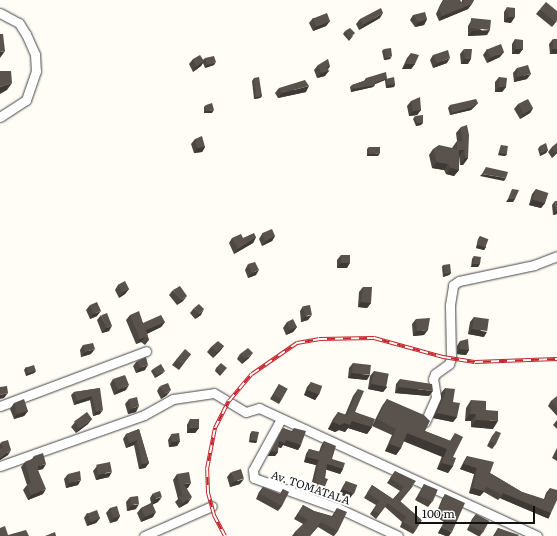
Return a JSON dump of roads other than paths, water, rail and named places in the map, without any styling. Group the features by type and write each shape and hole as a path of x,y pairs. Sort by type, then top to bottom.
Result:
{"street":[{"path":"0,13 19,24 36,54 36,71 26,100 0,117"},
{"path":"425,422 436,397 433,379 450,364 450,305 453,285 470,278 534,265 557,256"},
{"path":"0,406 146,351"},
{"path":"0,466 144,415 173,399 203,393 219,395 246,412 259,408 537,536"},
{"name":"Av. TOMATALA","path":"281,419 253,470 254,478 338,508 398,536"},
{"path":"144,536 212,506"}],"railway":[{"path":"225,536 214,515 208,493 207,469 215,428 229,401 252,374 297,343 319,339 374,338 443,357 475,362 557,359"}]}
